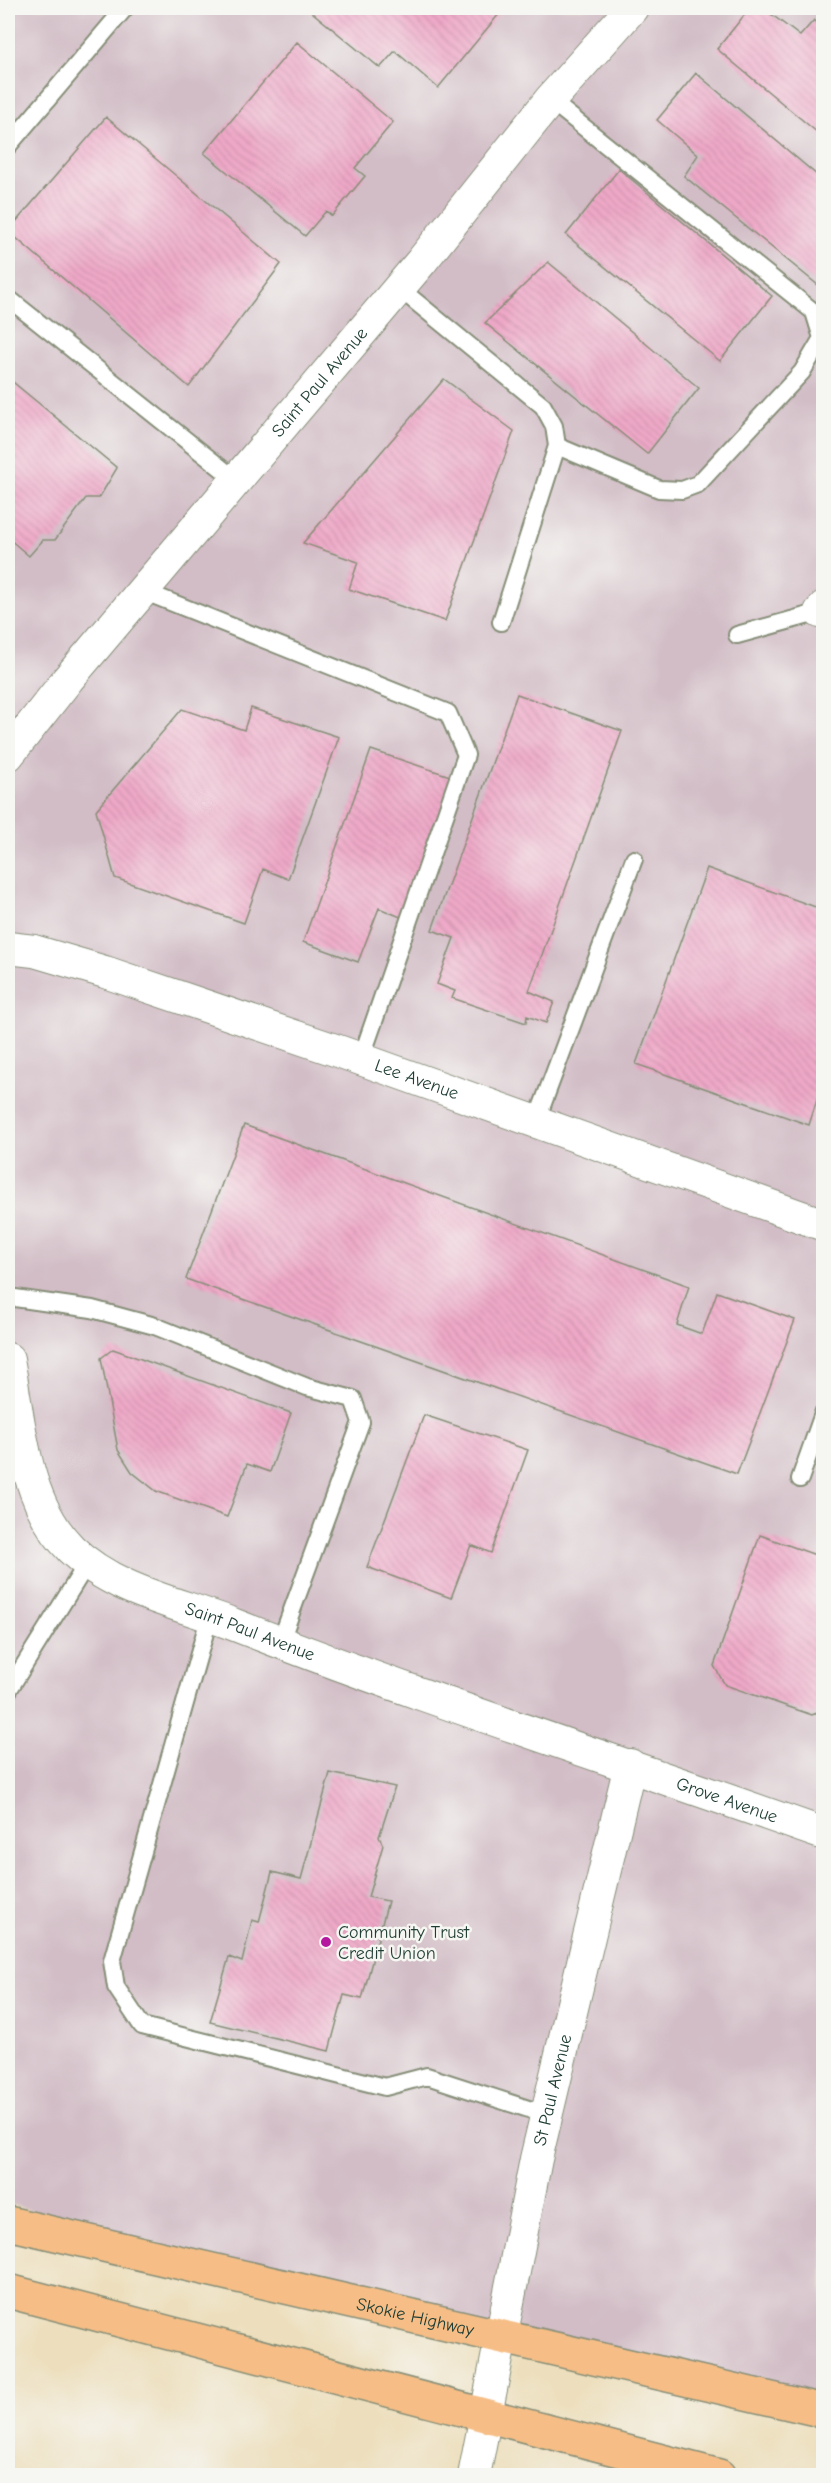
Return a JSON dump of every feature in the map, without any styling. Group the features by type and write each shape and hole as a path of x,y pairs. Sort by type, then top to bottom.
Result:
{"highway":[{"name":"Skokie Highway","path":"8,2223 824,2411"},
{"path":"8,2291 719,2475"}],"street":[{"name":"Saint Paul Avenue","path":"8,755 399,288 550,100 632,8"},
{"name":"Lee Avenue","path":"8,948 34,951 105,972 361,1059 824,1225"},
{"name":"Saint Paul Avenue","path":"8,1359 15,1443 48,1519 71,1549 109,1578 340,1666 630,1765"},
{"name":"St Paul Avenue","path":"474,2475 547,2115 630,1765"},
{"name":"Grove Avenue","path":"630,1765 824,1834"}],"lane":[{"path":"8,146 125,8"},
{"path":"550,100 814,312 823,338 802,372 698,484 682,490 659,489 557,446"},
{"path":"399,288 543,406 554,426 557,446 501,622"},
{"path":"8,298 236,480"},
{"path":"143,591 448,712 466,755 361,1059"},
{"path":"737,635 822,613"},
{"path":"536,1122 634,858"},
{"path":"8,1297 92,1309 155,1326 307,1387 353,1399 361,1422 280,1643"},
{"path":"800,1479 824,1411"},
{"path":"8,1691 88,1562"},
{"path":"210,1615 112,1961 116,1987 142,2026 385,2087 428,2076 547,2115"}],"shaded area":[{"path":"8,8 823,8 823,2415 501,2338 8,2204"}],"building":[{"path":"307,8 504,8 438,88 395,51 380,68"},
{"path":"750,8 763,8 800,36 814,20 824,28 824,138 717,49"},
{"path":"297,42 393,122 355,168 365,176 332,216 326,211 305,236 204,153"},
{"path":"696,73 824,181 824,290 684,176 698,155 657,120"},
{"path":"106,117 281,264 189,387 8,231"},
{"path":"619,169 772,296 720,361 566,235"},
{"path":"548,262 699,388 647,454 485,323"},
{"path":"8,378 117,468 99,498 86,498 55,540 43,540 29,556 8,538"},
{"path":"444,379 514,431 445,621 349,589 358,562 303,543"},
{"path":"517,694 622,731 529,991 554,1002 546,1023 527,1016 526,1023 452,998 455,991 437,984 454,938 432,930"},
{"path":"251,708 339,737 288,879 263,869 244,923 115,878 96,810 182,709 244,730"},
{"path":"371,750 453,777 403,918 379,908 358,962 303,942"},
{"path":"707,868 824,910 824,1078 809,1125 636,1064"},
{"path":"244,1125 689,1286 677,1325 702,1334 717,1292 795,1320 737,1474 186,1279"},
{"path":"113,1349 291,1413 270,1472 247,1464 227,1517 156,1491 132,1472 118,1450 101,1358"},
{"path":"424,1415 528,1450 491,1553 471,1545 451,1598 367,1567"},
{"path":"760,1535 824,1558 824,1710 812,1715 725,1685 714,1666"},
{"path":"330,1773 395,1787 379,1837 383,1845 368,1897 388,1901 362,1999 344,1995 329,2051 210,2022 229,1957 242,1962 252,1920 259,1922 272,1872 301,1879"}],"place":[{"name":"Community Trust Credit Union","path":"326,1942"}]}
